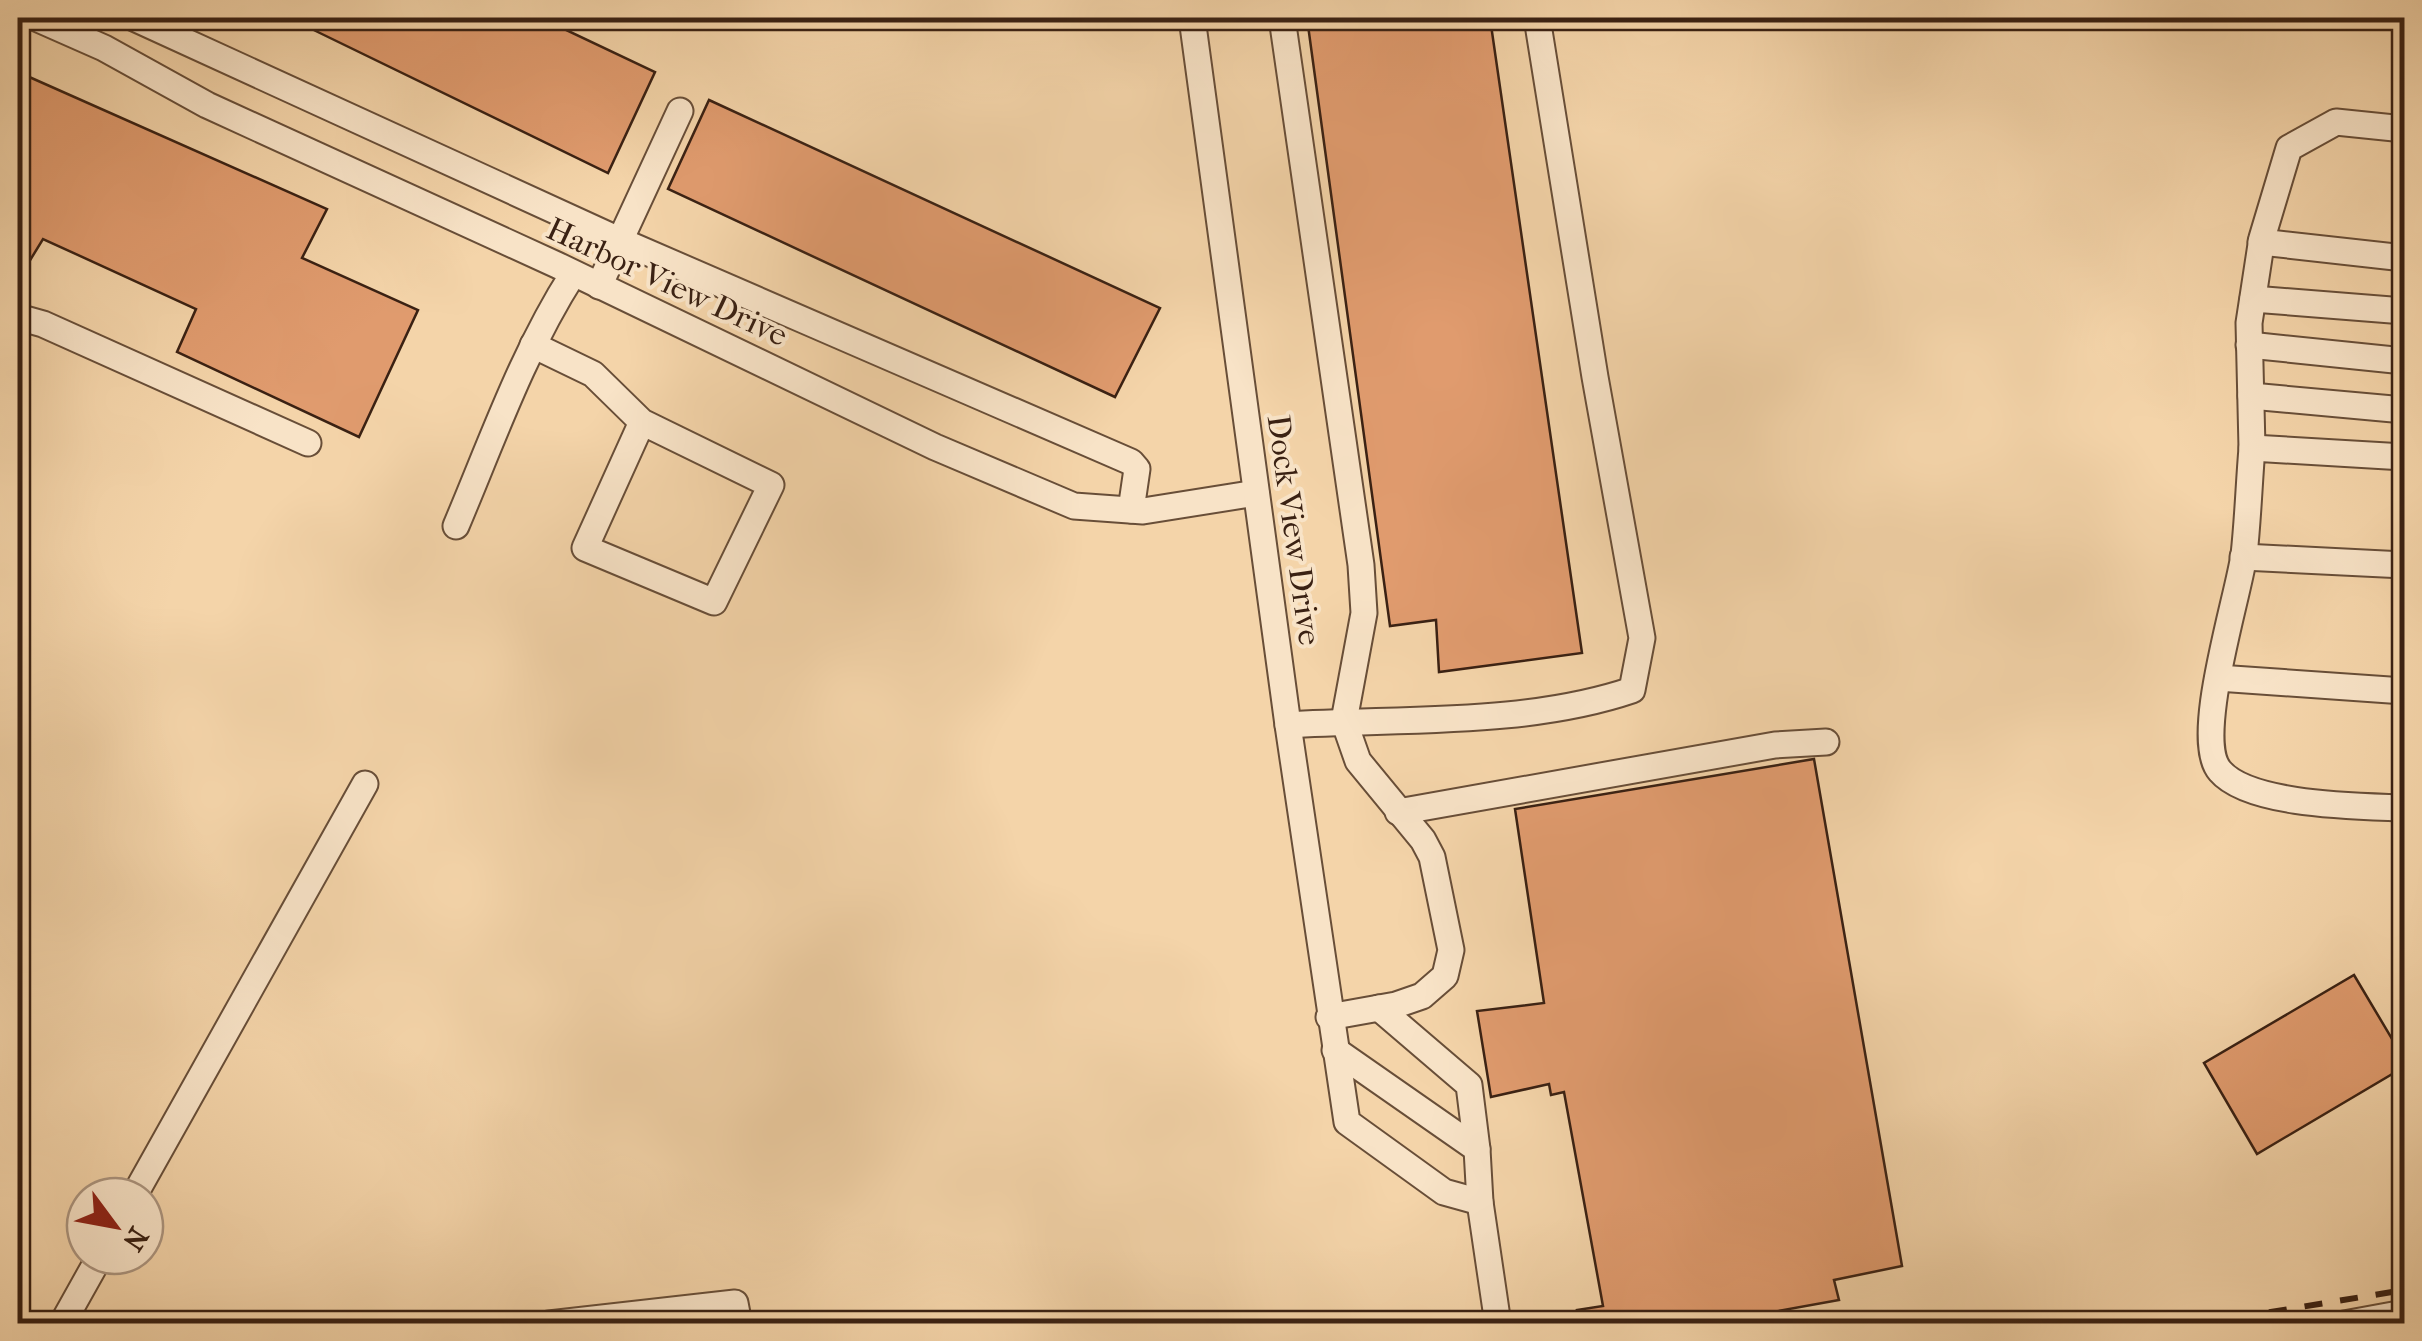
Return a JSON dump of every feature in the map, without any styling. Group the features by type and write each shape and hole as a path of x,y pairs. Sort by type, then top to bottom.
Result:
{"street":[{"name":"Harbor View Drive","path":"36,18 68,26 207,105 574,274 935,447 1074,506 1143,511 1256,493"},
{"path":"104,48 131,18 619,240 1131,462 1136,469 1131,510"},
{"name":"Dock View Drive","path":"1192,18 1288,725 1347,1122 1444,1192 1480,1202"},
{"path":"1282,18 1360,565 1364,613 1344,722 1358,762 1423,840 1432,857 1451,950 1445,976 1422,996 1329,1017"},
{"path":"1288,725 1501,716 1592,704 1632,690 1642,638 1595,376 1538,18"},
{"path":"599,286 680,110"},
{"path":"2404,129 2336,122 2289,148 2261,242 2253,299 2252,448 2244,557 2218,678 2210,749 2220,771 2246,788 2308,803 2404,808"},
{"path":"2261,242 2404,258"},
{"path":"456,526 534,345 574,274"},
{"path":"2253,299 2404,311"},
{"path":"18,316 308,442"},
{"path":"2250,344 2404,361"},
{"path":"534,345 593,374 642,422 771,484 714,602 586,548 642,422"},
{"path":"2251,396 2404,410"},
{"path":"2252,448 2404,457"},
{"path":"2244,557 2404,565"},
{"path":"2218,678 2404,691"},
{"path":"1398,812 1775,745 1826,742"},
{"path":"145,1176 365,784"},
{"path":"1379,1008 1469,1085 1480,1202 1498,1324"},
{"path":"1336,1050 1477,1149"},
{"path":"62,1324 89,1276"},
{"path":"549,1324 735,1303 739,1324"},
{"path":"2344,1324 2404,1313"}],"building":[{"path":"289,18 541,18 655,72 608,173"},
{"path":"1307,18 1490,18 1582,653 1439,672 1436,620 1390,626"},
{"path":"18,72 327,209 302,258 418,310 359,437 177,352 196,309 43,239 18,280"},
{"path":"709,100 1160,308 1115,397 668,189"},
{"path":"1814,759 1902,1266 1834,1280 1839,1300 1707,1324 1580,1324 1577,1310 1603,1306 1564,1092 1551,1095 1549,1084 1491,1097 1477,1011 1544,1003 1515,809"},
{"path":"2354,975 2404,1059 2404,1067 2257,1154 2204,1063"}],"railway":[{"path":"2198,1324 2404,1290"}]}
